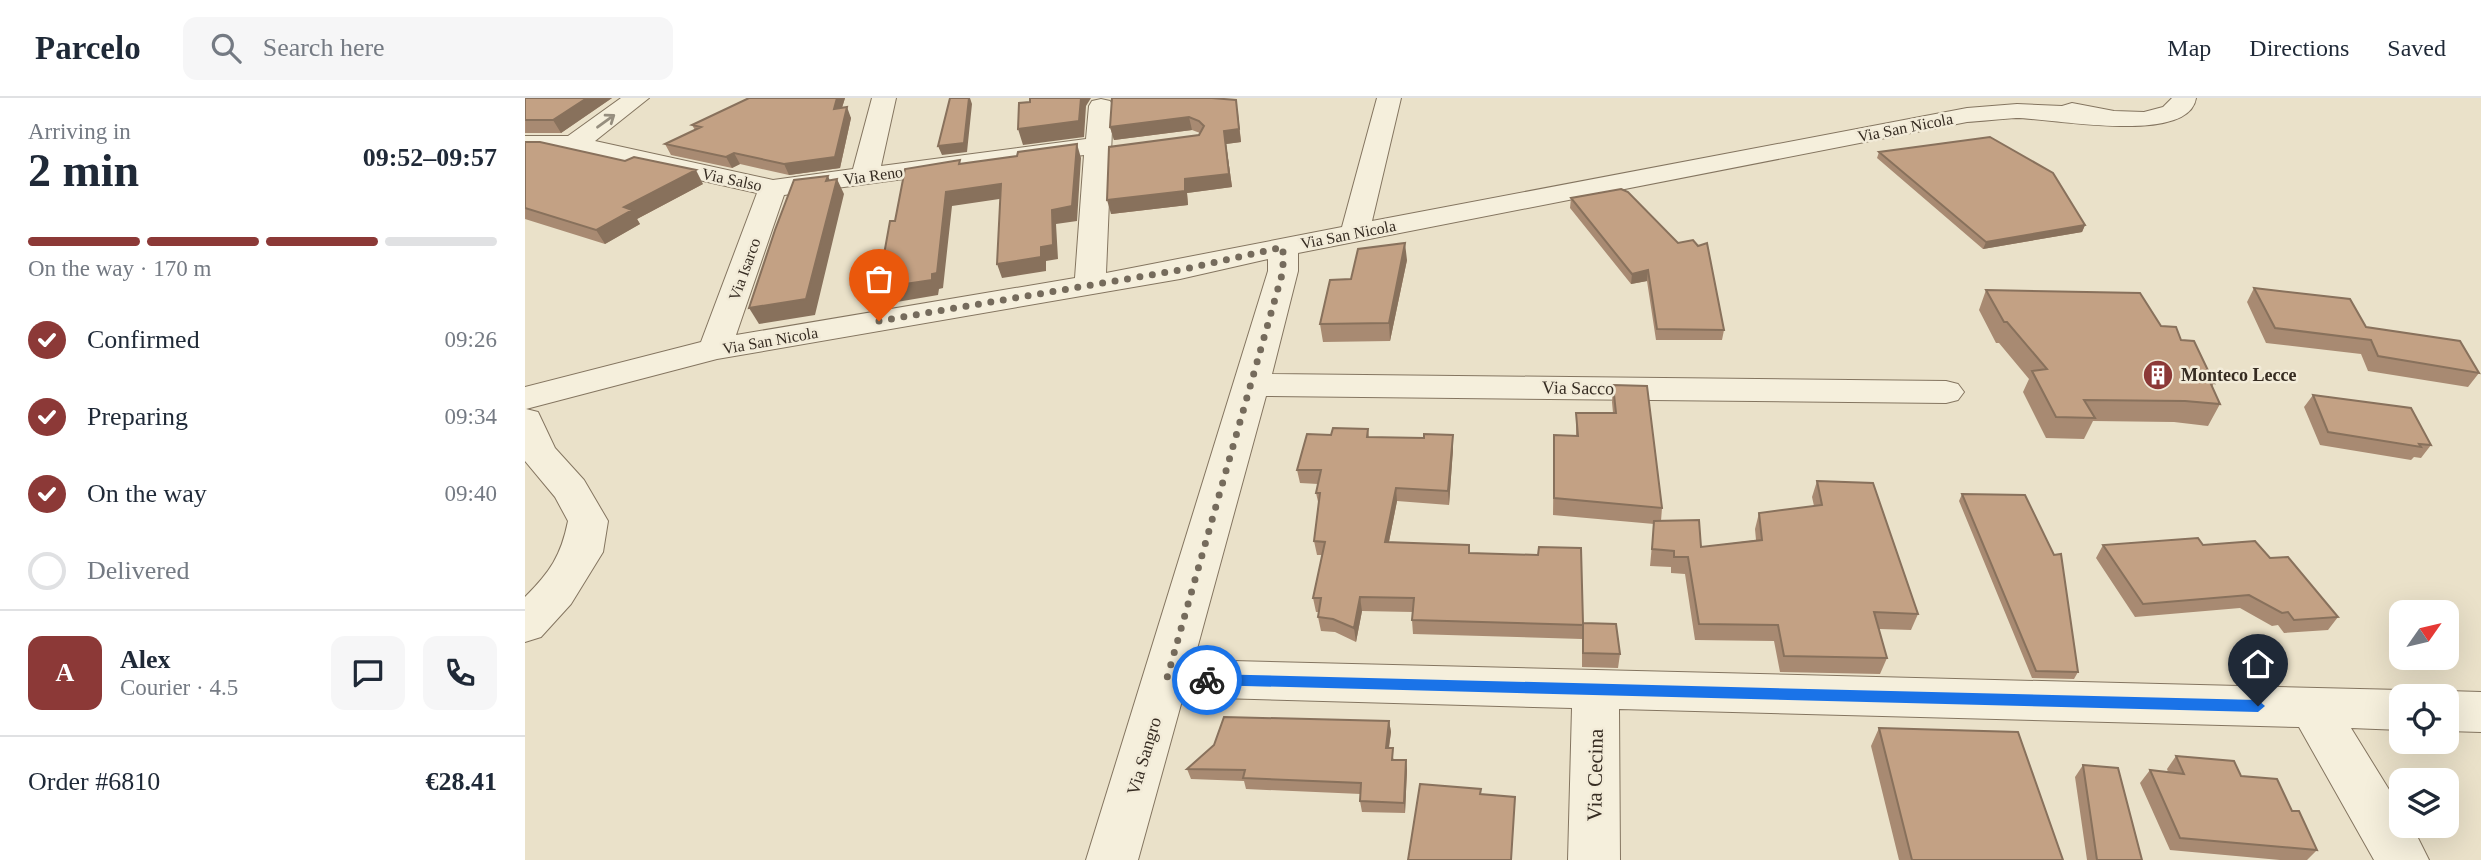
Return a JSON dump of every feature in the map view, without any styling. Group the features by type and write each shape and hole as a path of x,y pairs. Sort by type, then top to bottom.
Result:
{"street":[{"path":"574,144 638,98"},
{"path":"865,176 884,98"},
{"path":"1355,233 1389,98"},
{"name":"Via San Nicola","path":"1967,115 1997,98"},
{"name":"Via San Nicola","path":"2041,98 2067,109 2097,116"},
{"name":"Via San Nicola","path":"525,398 715,349 1180,270 1283,247 1967,115 2017,111 2140,119 2174,112 2183,104 2184,98"},
{"path":"1090,286 1107,148 1101,106"},
{"name":"Via Salso","path":"525,144 574,144 773,188"},
{"name":"Via Reno","path":"773,188 1107,148"},
{"name":"Via Isarco","path":"715,349 773,188"},
{"name":"Via Sangro","path":"1112,860 1252,385 1283,271 1283,247"},
{"name":"Via Sacco","path":"1252,385 1946,392"},
{"path":"525,420 539,453 570,489 588,521 582,552 556,593 525,625"},
{"path":"1167,678 2389,710"},
{"name":"Via Cecina","path":"1594,860 1596,690"},
{"path":"2313,708 2403,860"},
{"path":"2459,711 2481,712"}],"building":[{"path":"525,98 587,98 553,120 525,120"},
{"path":"749,98 837,98 834,109 847,107 835,157 784,164 734,153 726,157 665,144 701,127 692,125"},
{"path":"950,98 969,98 964,143 938,146"},
{"path":"1030,98 1081,98 1079,121 1018,129 1019,103 1030,102"},
{"path":"1112,98 1236,100 1239,129 1224,131 1229,174 1185,179 1185,191 1107,200 1109,147 1199,135 1204,126 1189,117 1110,127"},
{"path":"1990,137 2053,173 2085,225 1986,242 1879,152"},
{"path":"525,142 540,142 625,161 634,157 696,170 624,207 632,210 596,230 525,208"},
{"path":"1077,144 1072,206 1052,210 1053,245 1041,247 1041,257 997,264 1001,184 946,192 937,273 932,274 932,280 878,288 890,221 895,221 905,169 960,160 959,164 1017,156 1018,152"},
{"path":"828,176 826,181 837,179 806,299 749,308 794,180"},
{"path":"1621,189 1628,192 1678,243 1693,240 1698,246 1707,243 1724,330 1657,329 1648,270 1632,274 1571,198"},
{"path":"1405,243 1389,323 1320,324 1330,280 1351,279 1358,249"},
{"path":"2254,288 2350,299 2366,327 2460,341 2479,373 2378,356 2371,340 2275,328"},
{"path":"1986,290 2140,293 2161,326 2176,327 2181,340 2194,341 2214,383 2210,382 2220,404 2084,400 2095,418 2056,417 2032,371 2047,369 2007,322 2004,322"},
{"path":"1613,385 1647,386 1662,508 1554,498 1554,435 1578,436 1576,413 1616,413"},
{"path":"2313,395 2411,408 2431,445 2419,444 2421,447 2328,432"},
{"path":"1333,428 1368,429 1367,437 1424,438 1424,434 1453,435 1448,491 1396,488 1385,542 1469,545 1469,553 1538,555 1539,547 1581,548 1583,623 1616,624 1620,654 1583,653 1583,625 1412,620 1414,598 1360,597 1354,628 1333,619 1318,617 1321,598 1313,598 1325,542 1314,541 1320,493 1316,493 1321,470 1297,470 1307,434 1331,435"},
{"path":"1817,481 1873,483 1918,614 1874,612 1887,658 1784,656 1778,625 1699,624 1688,557 1674,557 1674,551 1652,549 1654,521 1699,520 1701,547 1762,540 1759,513 1822,505"},
{"path":"1962,494 2025,495 2054,555 2061,554 2078,672 2036,671"},
{"path":"2198,538 2203,545 2255,541 2270,558 2288,557 2338,617 2294,620 2288,612 2282,613 2249,595 2143,604 2103,545"},
{"path":"1224,717 1389,721 1386,748 1393,748 1392,760 1406,760 1404,803 1360,801 1361,783 1243,778 1245,770 1187,769 1214,745"},
{"path":"1879,728 2018,732 2063,860 1912,860"},
{"path":"2176,756 2234,761 2241,776 2277,779 2292,811 2299,811 2317,850 2180,838 2150,770 2184,774"},
{"path":"2083,765 2118,768 2142,860 2097,860"},
{"path":"1420,784 1481,789 1480,794 1515,797 1511,860 1408,860"}],"way so far":[{"path":"879,321 1180,270 1283,247 1283,271 1167,678 1207,680"}],"place":[{"name":"Monteco Lecce","path":"2158,375"}],"route":[{"path":"1207,680 2258,706"}]}
